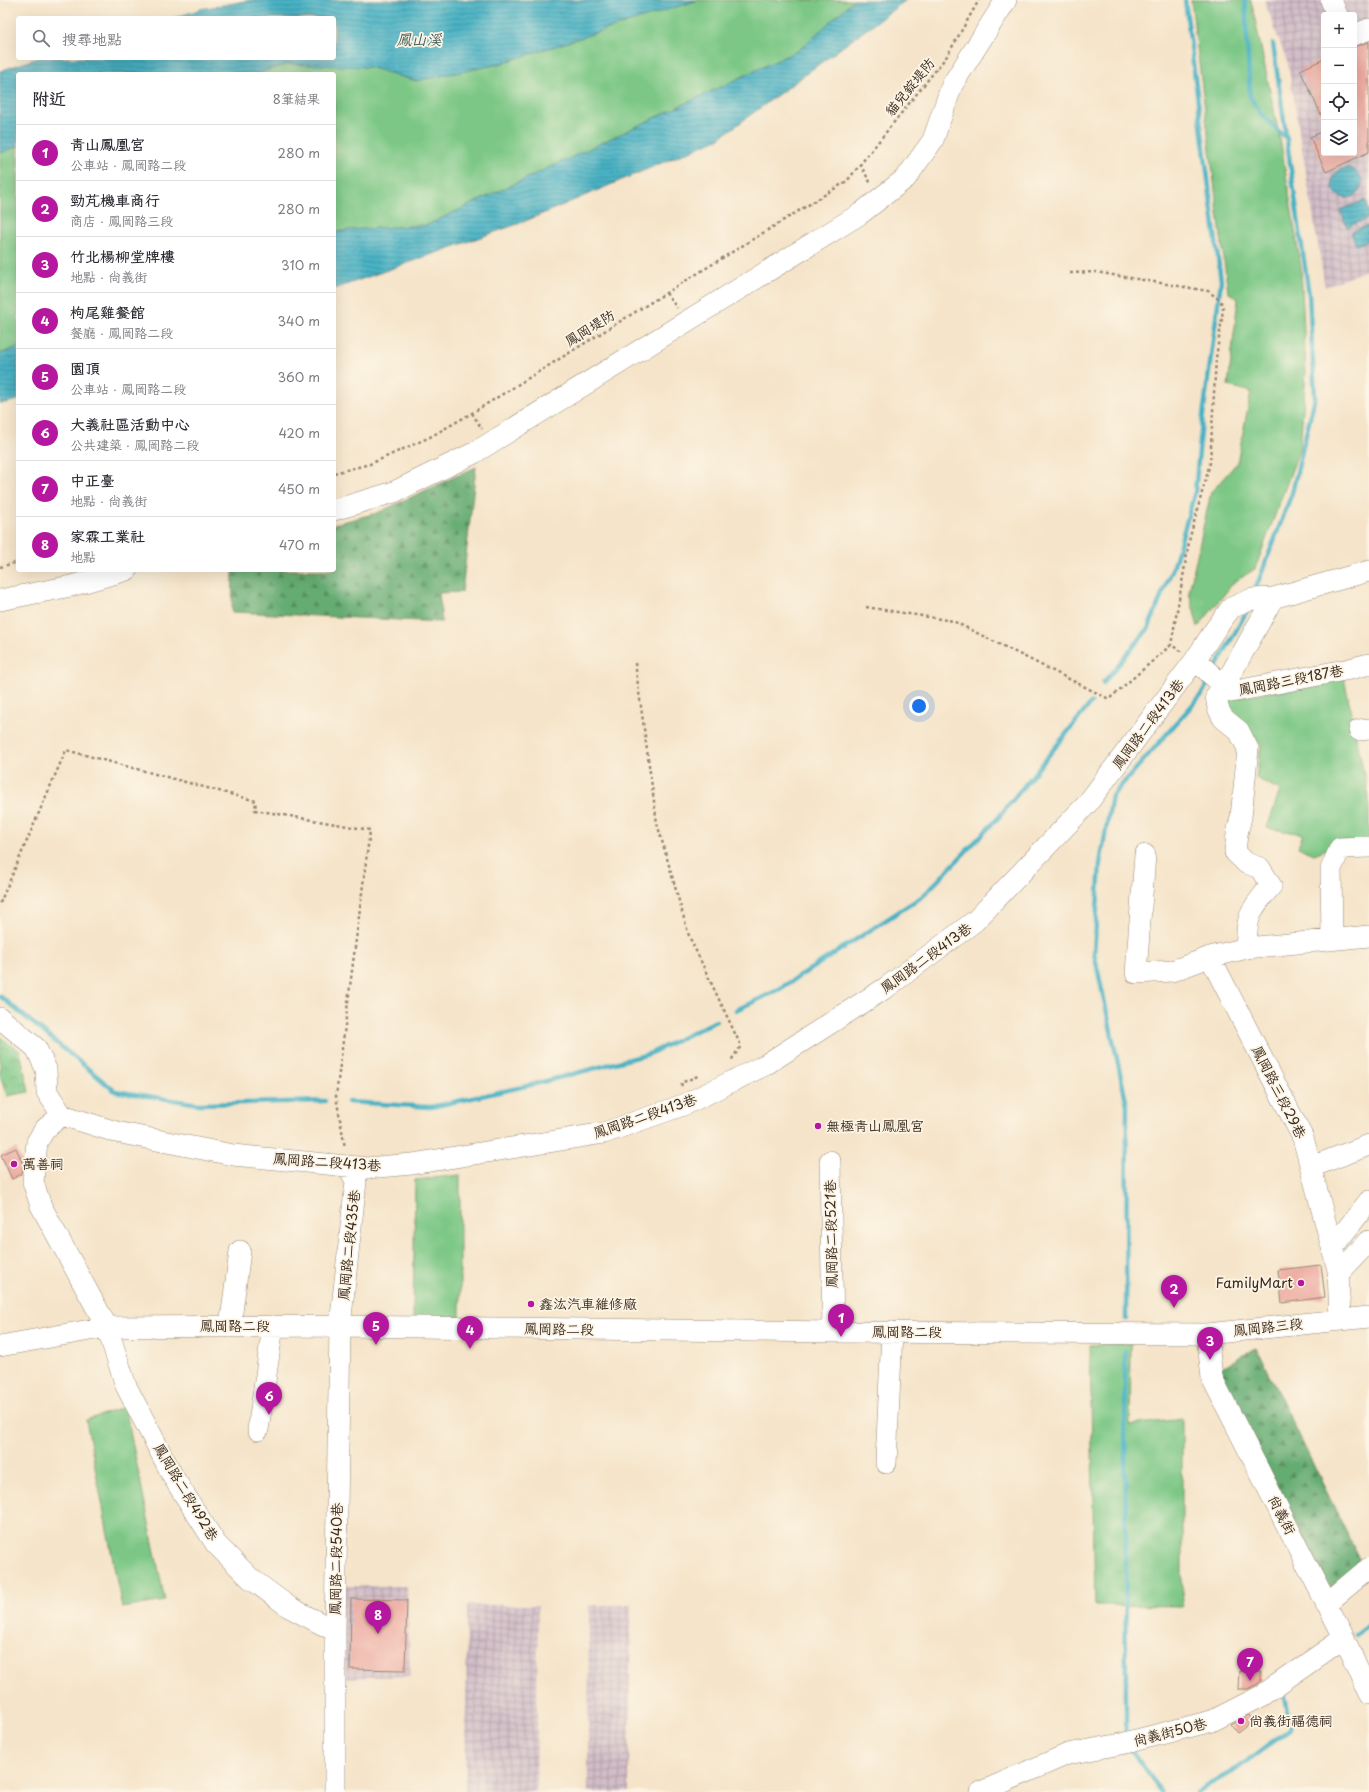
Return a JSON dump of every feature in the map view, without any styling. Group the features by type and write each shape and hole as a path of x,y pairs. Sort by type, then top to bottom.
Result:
{"street":[{"path":"336,509 394,492 474,453 860,214 906,178 933,140 952,85 1006,0"},
{"path":"1331,0 1336,12"},
{"path":"1357,34 1369,29"},
{"path":"1273,598 1369,571"},
{"path":"0,600 71,586 121,572"},
{"name":"鳳岡路二段413巷","path":"62,1115 116,1132 233,1155 367,1168 412,1164 604,1133 686,1104 765,1065 887,987 975,921 1087,804 1195,660 1231,608 1252,599 1273,598"},
{"name":"鳳岡路三段187巷","path":"1273,598 1224,686 1231,692 1369,664"},
{"path":"1195,660 1224,686 1216,696 1218,708 1223,718 1239,731 1248,749 1241,817 1236,834 1235,852 1246,863 1260,868 1272,886 1259,900 1247,921 1247,948"},
{"path":"1332,939 1331,868 1340,848 1369,847"},
{"path":"1145,855 1136,973 1172,971 1210,957 1247,948 1369,936"},
{"name":"鳳岡路三段29巷","path":"1210,957 1303,1138 1338,1274 1340,1320"},
{"path":"0,1018 36,1048 46,1069 47,1092 62,1115 45,1129 37,1142 33,1182 41,1206 107,1326"},
{"path":"1311,1167 1369,1145"},
{"name":"鳳岡路二段521巷","path":"830,1161 833,1332"},
{"name":"鳳岡路二段435巷","path":"340,1326 356,1180 348,1166"},
{"path":"1332,1248 1369,1201"},
{"path":"1338,1274 1369,1241"},
{"path":"230,1326 240,1251"},
{"name":"鳳岡路三段","path":"1120,1334 1207,1334 1369,1317"},
{"name":"鳳岡路二段","path":"0,1346 107,1326 340,1326 1120,1334"},
{"name":"鳳岡路二段492巷","path":"107,1326 126,1386 175,1480 216,1544 250,1578 283,1603 335,1631"},
{"path":"258,1430 272,1326"},
{"name":"鳳岡路二段540巷","path":"335,1792 335,1631 340,1326"},
{"path":"886,1463 892,1332"},
{"name":"尚義街","path":"1207,1334 1212,1378 1368,1688"},
{"path":"1326,1604 1369,1568"},
{"name":"尚義街50巷","path":"981,1792 1068,1754 1128,1742 1212,1722 1261,1696 1344,1638"}],"path":[{"name":"貓兒錠堤防","path":"847,180 947,56 979,0"},
{"name":"鳳岡堤防","path":"336,472 370,464 430,436 472,413 847,180"},
{"path":"866,607 953,622 1109,699 1171,645 1190,537 1210,464 1216,358 1222,318 1222,306 1220,300 1208,291 1095,272 1070,273"},
{"path":"0,567 16,563"},
{"path":"1171,645 1195,660"},
{"path":"635,663 657,823 689,936 741,1046 730,1063"},
{"path":"0,903 66,750 256,801 255,810 370,830 336,1096 348,1166"},
{"path":"686,1104 681,1083 702,1074"}],"shaded area":[{"path":"1264,0 1369,0 1369,269 1325,287 1288,64"},
{"path":"343,1586 407,1586 410,1676 346,1678 342,1617"},
{"path":"467,1605 538,1605 536,1792 465,1792"},
{"path":"589,1605 631,1605 629,1792 588,1792"}],"green space":[{"path":"698,0 854,0 799,50 427,225 348,230 336,233 336,72 261,72 288,64 369,67 416,81 499,64"},
{"path":"1191,0 1251,0 1281,144 1301,268 1306,372 1300,448 1255,569 1234,582 1198,627 1189,592 1211,492 1237,463 1251,392 1228,386 1238,299 1228,292"},
{"path":"16,147 16,348 0,354 0,153"},
{"path":"476,467 462,592 439,593 442,622 232,612 233,572 336,572 336,523 377,513"},
{"path":"1344,678 1369,797 1369,844 1338,845 1314,854 1298,847 1303,834 1267,828 1280,790 1256,778 1261,745 1224,700"},
{"path":"0,1037 20,1051 29,1092 7,1096 0,1076"},
{"path":"460,1175 460,1318 413,1318 415,1180"},
{"path":"1131,1343 1130,1425 1182,1419 1182,1606 1095,1605 1090,1345"},
{"path":"1256,1348 1363,1566 1331,1589 1217,1370"},
{"path":"125,1407 165,1601 122,1608 86,1420"}],"water":[{"name":"鳳山溪","path":"251,0 698,0 499,64 416,81 369,67 288,64 261,72 16,72 16,147 0,153 0,71 32,60 336,60 336,16 180,16 201,9"},
{"path":"854,0 906,0 718,139 523,222 336,288 336,233 348,230 427,225 799,50"},
{"path":"1347,168 1358,172 1362,183 1358,194 1347,198 1336,194 1332,183 1336,172"},
{"path":"1365,200 1369,211 1369,218 1347,227 1340,210"},
{"path":"1369,225 1369,240 1356,245 1351,232"},
{"path":"16,348 16,400 0,404 0,354"}],"building":[{"path":"1369,42 1369,152 1326,172 1310,137 1321,132 1321,156 1357,156 1357,46"},
{"path":"1321,60 1321,115 1300,70"},
{"name":"萬善祠","path":"16,1148 23,1164 22,1174 12,1179 1,1155"},
{"name":"FamilyMart","path":"1321,1265 1325,1297 1282,1303 1278,1270"},
{"path":"351,1599 407,1600 405,1670 350,1669"},
{"path":"1239,1671 1261,1672 1261,1681 1248,1689 1238,1689"},
{"name":"尚義街福德祠","path":"1249,1715 1253,1721 1237,1733 1231,1725"}],"waterway":[{"path":"1103,683 1148,629 1174,565 1195,492 1201,431 1221,281 1185,0"},
{"path":"1245,0 1250,97 1262,115 1287,139"},
{"path":"1254,593 1292,493 1315,397 1309,295 1273,44"},
{"path":"1214,671 1249,607"},
{"path":"1126,1319 1127,1105 1094,953 1100,864 1112,796 1202,694 1210,679"},
{"path":"736,1010 778,990 923,896 998,818 1091,703"},
{"path":"0,996 115,1091 199,1104 325,1101"},
{"path":"348,1102 431,1107 531,1085 649,1054 716,1021"},
{"path":"1125,1351 1126,1737"},
{"path":"1357,1634 1369,1625"},
{"path":"1196,1792 1233,1771 1291,1729 1282,1689"},
{"path":"1130,1747 1161,1792"}],"place":[{"name":"無極青山鳳凰宮","path":"818,1126"},
{"name":"萬善祠","path":"14,1164"},
{"name":"FamilyMart","path":"1301,1283"},
{"name":"鑫汯汽車維修廠","path":"531,1304"},
{"name":"勁芃機車商行","path":"1174,1308"},
{"name":"青山鳳凰宮","path":"841,1337"},
{"name":"園頂","path":"376,1345"},
{"name":"枸尾雞餐館","path":"470,1349"},
{"name":"竹北楊柳堂牌樓","path":"1210,1360"},
{"name":"大義社區活動中心","path":"269,1415"},
{"name":"家霖工業社","path":"378,1634"},
{"name":"中正臺","path":"1250,1681"},
{"name":"尚義街福德祠","path":"1241,1721"}]}
